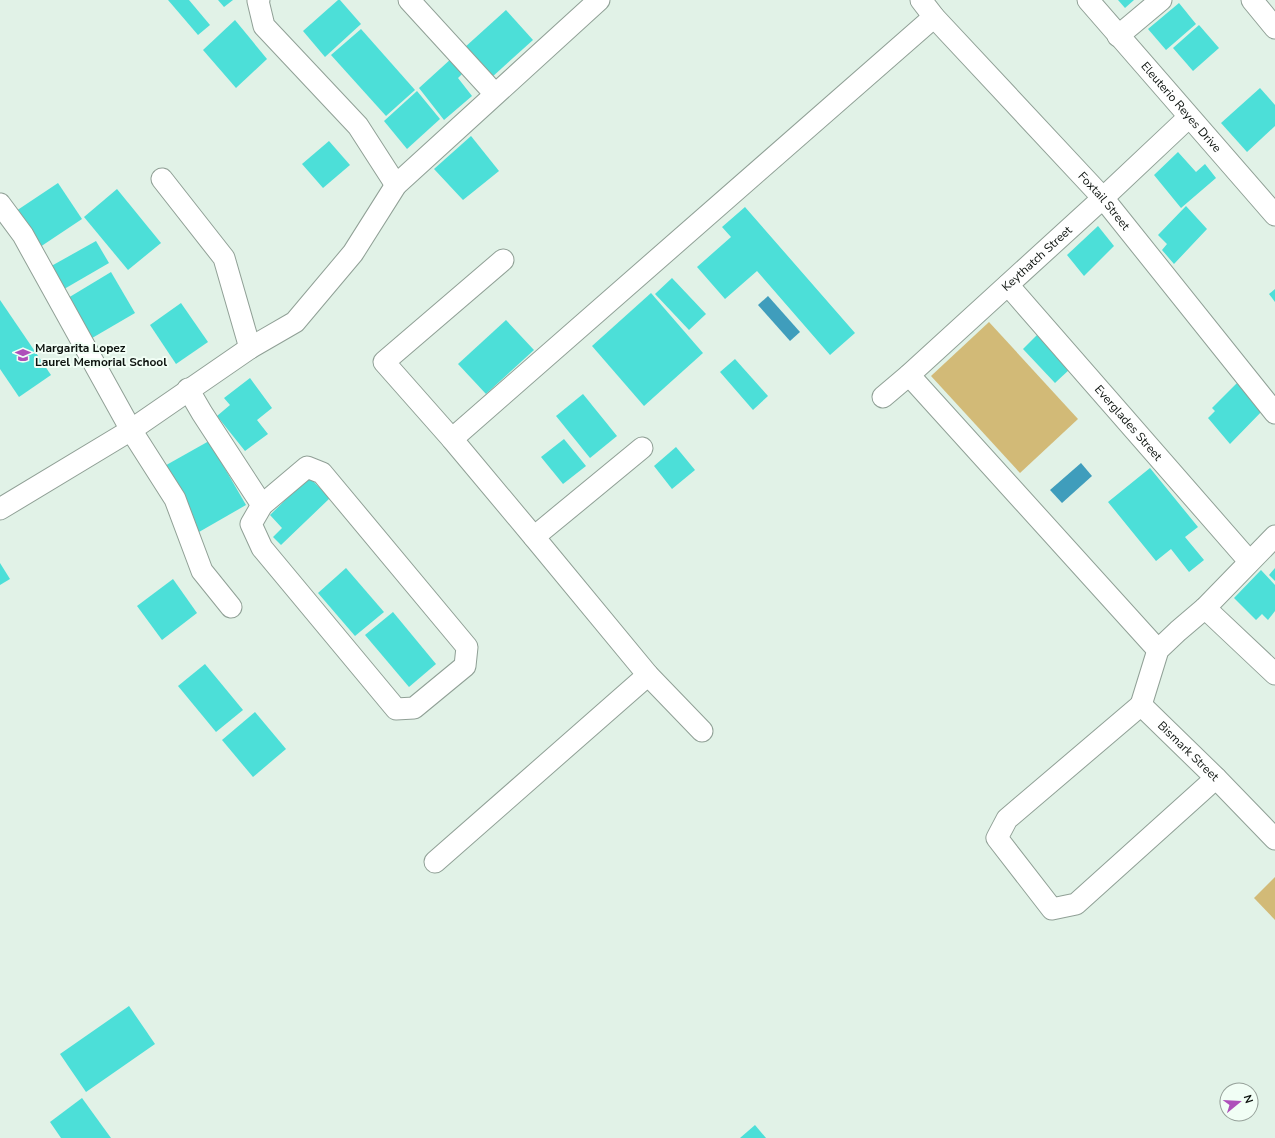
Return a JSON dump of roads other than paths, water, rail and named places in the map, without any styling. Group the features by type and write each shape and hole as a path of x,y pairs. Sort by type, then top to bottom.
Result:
{"street":[{"path":"259,0 264,26 358,126 396,185"},
{"path":"409,0 494,94"},
{"name":"Foxtail Street","path":"921,0 934,16 1104,198 1275,413"},
{"name":"Eleuterio Reyes Drive","path":"1088,0 1275,215"},
{"path":"1118,36 1161,0"},
{"path":"1252,0 1275,28"},
{"path":"0,509 131,430 188,389 250,348 295,322 353,253 396,185 494,94 587,4"},
{"path":"452,440 934,16"},
{"name":"Keythatch Street","path":"883,397 1104,198 1189,117"},
{"path":"162,179 224,258 250,348"},
{"path":"0,204 23,235 131,430 175,500 202,571 231,608"},
{"path":"503,260 384,362 534,537 648,675 702,731"},
{"name":"Everglades Street","path":"1008,284 1249,561"},
{"path":"909,375 1158,650"},
{"path":"188,389 262,505"},
{"path":"534,537 642,448"},
{"path":"306,467 322,474 468,647 465,666 414,708 396,709 262,548 252,524 262,505 306,467"},
{"path":"1216,778 1076,904 1052,910 997,838 1007,819 1141,705 1158,650 1205,608 1249,561 1275,536"},
{"path":"1205,608 1275,674"},
{"path":"435,862 648,675"},
{"name":"Bismark Street","path":"1141,705 1216,778 1275,839"}],"water":[{"path":"768,296 800,332 790,341 758,305"},
{"path":"1081,463 1092,476 1062,503 1050,490"}],"place":[{"name":"Margarita Lopez Laurel Memorial School","path":"23,355"}]}
